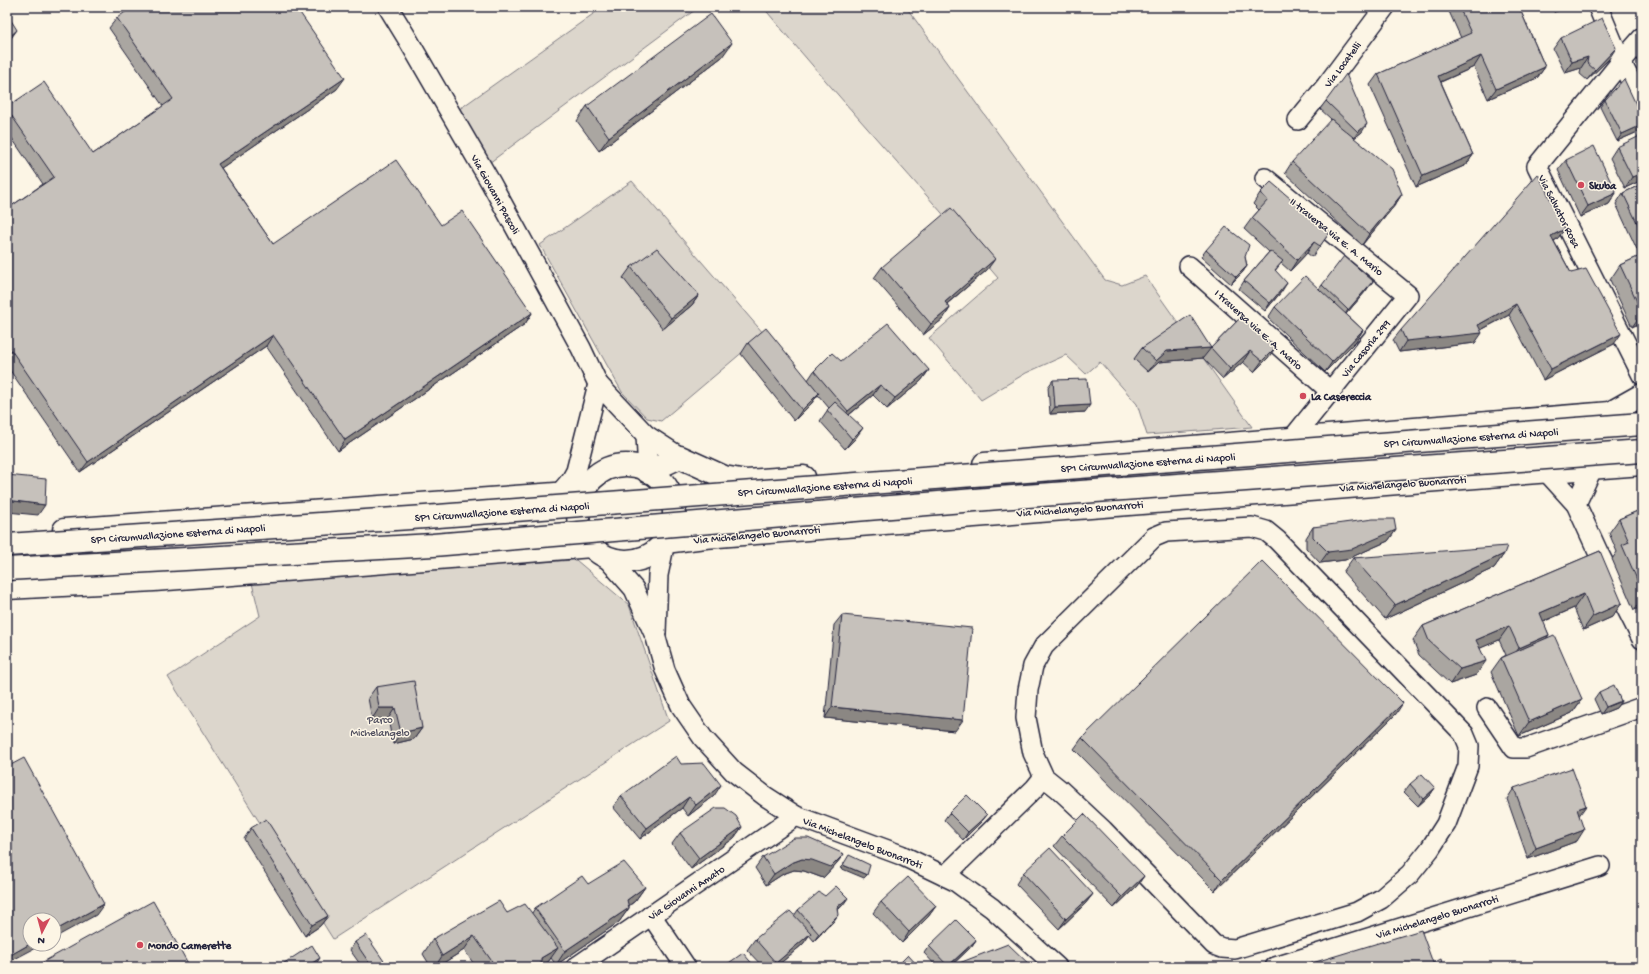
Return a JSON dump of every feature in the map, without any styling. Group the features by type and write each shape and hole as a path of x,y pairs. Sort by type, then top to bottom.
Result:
{"main road":[{"path":"648,472 680,457 705,470 724,477 746,481 917,470 1097,453 1292,439 1610,413 1642,395"},
{"name":"SP1 Circumvallazione Esterna di Napoli","path":"7,545 417,518 1642,424"},
{"path":"7,569 433,545 991,499 1642,451"},
{"name":"Via Michelangelo Buonarroti","path":"665,542 729,535 1642,464"},
{"path":"623,465 636,465 648,472 662,480 671,494 675,511 673,527 665,542 653,553 638,560 621,561 598,551 584,535 579,523 578,509 585,488 597,474 609,468 623,465"},
{"path":"7,535 560,493 585,488"},
{"path":"7,588 154,580 598,551"}],"street":[{"name":"Via Giovanni Pascoli","path":"388,7 491,183 581,348 598,384 646,435 680,457"},
{"name":"Via Locatelli","path":"1298,120 1326,86 1385,7"},
{"path":"1598,7 1632,50 1642,103"},
{"name":"Via Salvator Rosa","path":"1632,50 1537,166 1642,375"},
{"name":"II traversa via E. A. Mario","path":"1265,178 1408,295"},
{"name":"I traversa via E. A. Mario","path":"1189,266 1330,392"},
{"name":"Via Casoria 299","path":"1292,439 1408,295"},
{"path":"560,493 571,480 576,471 598,384"},
{"path":"646,435 648,472"},
{"path":"582,450 585,488"},
{"path":"1576,504 1592,469"},
{"path":"1547,472 1576,504 1591,555 1642,639"},
{"path":"1252,527 1266,531 1277,540 1464,734 1470,746 1468,766 1446,824 1420,863 1394,888 1381,899 1357,912 1235,949 1222,948 1214,945 1103,830 1059,788 1044,777 1033,753 1026,718 1028,690 1033,666 1044,646 1062,626 1154,537 1166,532 1252,527"},
{"name":"Via Michelangelo Buonarroti","path":"656,638 658,575 665,542"},
{"name":"Via Michelangelo Buonarroti","path":"598,551 634,589 656,638 665,670 681,706 703,738 734,772 765,796 796,816 901,855 955,881 992,908 1057,967"},
{"path":"1487,708 1514,748 1526,748 1642,707"},
{"path":"945,876 1035,788 1044,777"},
{"name":"Via Giovanni Amato","path":"576,967 796,816"},
{"name":"Via Michelangelo Buonarroti","path":"1275,967 1600,866"},
{"path":"651,915 686,967"}],"green space":[{"path":"603,7 699,7 489,163 458,110"},
{"path":"763,7 906,7 1105,280 1122,285 1145,276 1252,427 1147,435 1137,404 1100,362 1086,374 1066,355 1026,373 981,400 929,338 998,278"},
{"path":"632,181 764,334 661,421 647,418 622,392 540,245"},
{"name":"Parco Michelangelo","path":"576,560 629,605 669,721 333,939 168,677 260,616 251,579"}],"building":[{"path":"132,7 296,7 345,78 218,164 273,244 396,160 441,225 462,211 532,313 345,440 273,335 88,462 7,344 7,209 54,177 7,107 44,82 93,154 173,99 117,18"},
{"path":"1459,7 1519,7 1545,67 1496,89 1481,56 1438,76 1473,155 1423,176 1378,74 1471,33"},
{"path":"7,14 17,30 7,39"},
{"path":"711,14 732,43 609,137 587,106"},
{"path":"1602,18 1616,48 1595,70 1587,63 1588,57 1572,62 1561,38"},
{"path":"1346,74 1367,124 1358,132 1326,101"},
{"path":"1624,79 1642,117 1642,125 1622,134 1605,100"},
{"path":"1331,119 1392,169 1402,194 1369,234 1292,162"},
{"path":"1642,135 1642,173 1632,177 1617,147"},
{"path":"1594,146 1616,193 1588,206 1566,160"},
{"path":"1538,174 1565,229 1551,236 1571,273 1586,269 1621,334 1551,369 1516,304 1478,325 1482,333 1406,341 1401,330"},
{"path":"1271,182 1330,232 1320,246 1314,242 1297,260 1252,218 1268,200 1260,193"},
{"path":"1642,184 1642,233 1623,193"},
{"path":"951,208 995,259 945,302 950,308 931,324 882,267"},
{"path":"1226,227 1249,245 1245,257 1247,266 1236,277 1206,250"},
{"path":"657,248 699,295 671,318 631,267"},
{"path":"1270,251 1283,261 1275,270 1287,283 1270,303 1244,281"},
{"path":"1642,255 1642,312 1620,265"},
{"path":"1344,256 1373,281 1348,310 1322,285"},
{"path":"1305,276 1363,330 1332,362 1275,307"},
{"path":"1190,315 1211,348 1167,351 1156,361 1142,348"},
{"path":"1241,317 1276,347 1262,361 1250,351 1230,369 1211,348"},
{"path":"888,323 929,370 895,398 880,385 848,411 814,371 832,353 841,361"},
{"path":"766,328 819,393 802,410 748,343"},
{"path":"1087,379 1090,405 1055,407 1053,380"},
{"path":"835,402 863,428 852,439 827,410"},
{"path":"7,475 46,479 45,505 7,500"},
{"path":"1642,509 1642,591 1622,545 1629,542 1619,519"},
{"path":"1373,519 1394,519 1396,530 1352,549 1328,552 1313,537 1313,527"},
{"path":"1507,546 1504,554 1395,605 1353,558"},
{"path":"1600,551 1622,603 1593,616 1584,594 1540,613 1549,635 1519,648 1509,626 1476,640 1486,661 1460,669 1429,641 1423,626"},
{"path":"1262,561 1403,703 1222,880 1082,738"},
{"path":"842,615 972,628 963,720 832,707"},
{"path":"1554,635 1582,699 1529,722 1501,658"},
{"path":"414,681 422,728 401,733 395,708 379,708 376,687"},
{"path":"1614,685 1621,701 1606,707 1599,692"},
{"path":"676,756 681,764 704,763 721,785 696,805 689,797 647,828 621,796"},
{"path":"24,758 104,904 62,927 62,912 22,912 22,949 7,957 7,767"},
{"path":"1572,768 1586,806 1577,809 1584,830 1536,848 1514,788"},
{"path":"1422,774 1435,788 1423,799 1410,784"},
{"path":"967,795 987,815 968,832 949,813"},
{"path":"716,808 725,808 736,816 742,827 699,858 680,833"},
{"path":"1084,814 1144,876 1122,897 1062,836"},
{"path":"266,819 328,916 312,925 251,828"},
{"path":"794,838 808,838 844,854 831,867 812,860 802,859 791,863 774,874 763,857"},
{"path":"1050,848 1093,894 1066,919 1023,873"},
{"path":"849,855 870,865 867,875 843,865"},
{"path":"624,862 645,887 627,900 629,908 565,951 535,908 582,876 588,884"},
{"path":"908,877 936,906 909,932 881,902"},
{"path":"836,886 848,898 837,907 838,915 819,934 798,910 819,892 825,896"},
{"path":"153,901 190,967 34,967"},
{"path":"499,901 507,913 525,904 558,948 541,958 541,967 496,967 474,936 442,956 433,939"},
{"path":"790,911 811,933 776,963 755,939"},
{"path":"956,920 976,940 948,966 929,946"},
{"path":"1421,930 1433,963 1441,959 1443,967 1299,967"},
{"path":"366,935 388,967 372,967 355,942"},
{"path":"1008,944 1032,967 949,967"},
{"path":"312,945 320,958 306,967 278,967"},
{"path":"743,953 755,967 723,967"},
{"path":"908,955 919,967 896,967"}],"place":[{"name":"Skuba","path":"1581,185"},
{"name":"La Casereccia","path":"1303,396"},
{"name":"Mondo Camerette","path":"140,945"}]}
